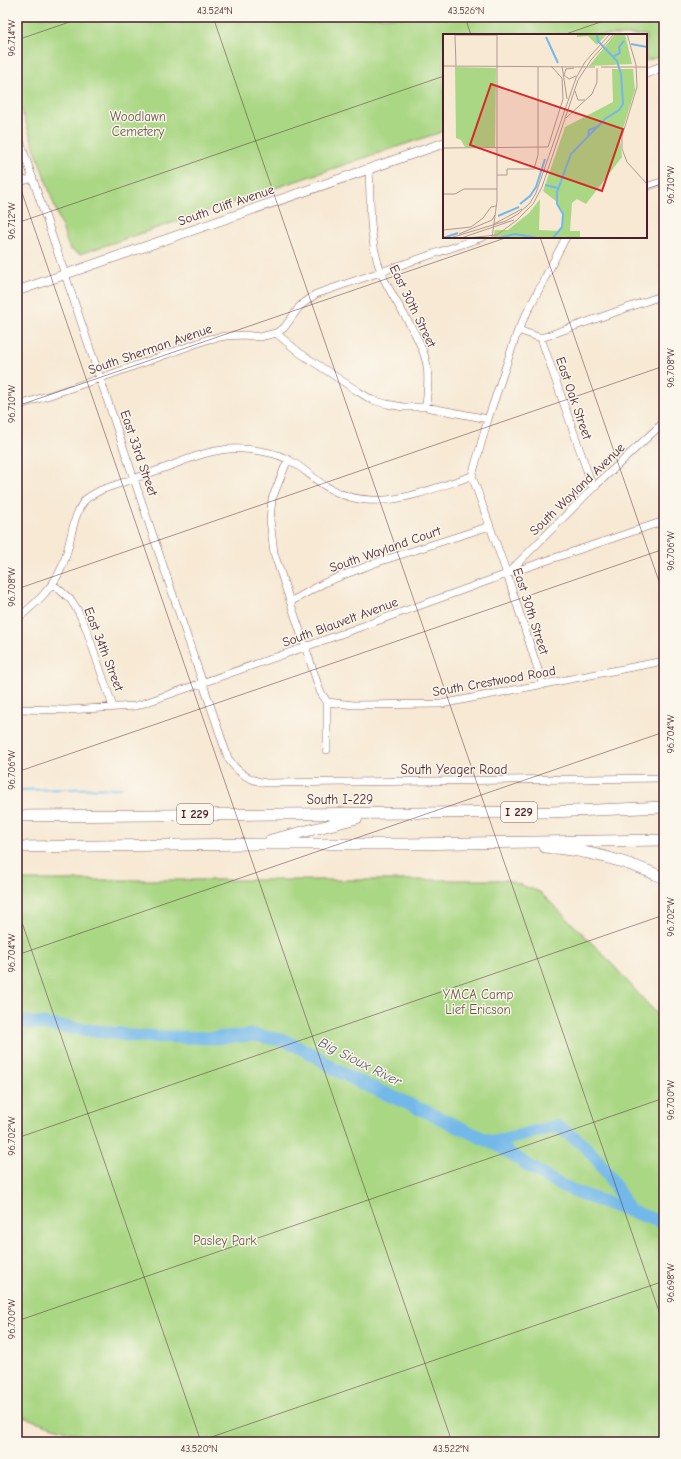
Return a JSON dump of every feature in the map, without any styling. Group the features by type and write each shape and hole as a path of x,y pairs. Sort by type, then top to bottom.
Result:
{"highway":[{"name":"South I-229","path":"17,816 551,812 664,807"},
{"path":"257,844 373,813"},
{"name":"I 229","path":"17,847 664,840"},
{"path":"466,842 524,845 574,850 637,866 664,878"}],"main road":[{"path":"647,73 664,66"},
{"name":"South Cliff Avenue","path":"17,291 443,143"}],"street":[{"name":"East 33rd Street","path":"17,132 228,758 234,767 245,776"},
{"name":"East 30th Street","path":"369,169 371,233 374,249 381,272 420,345 427,362 429,380 426,407"},
{"path":"17,183 32,178"},
{"path":"647,187 664,181"},
{"path":"480,238 316,294 300,306 284,328 276,333 300,353 372,400 392,405 426,407 488,418"},
{"path":"17,619 32,607 53,584 62,568 69,548 78,512 86,499 101,490 212,451 241,449 266,452 288,459 327,487 348,498 364,501 380,502 398,499 472,476 488,418 518,330 565,238"},
{"path":"518,330 541,338 664,295"},
{"name":"South Sherman Avenue","path":"17,406 101,378 209,339 244,335 260,337 276,333"},
{"name":"East Oak Street","path":"541,338 593,488"},
{"name":"South Wayland Avenue","path":"507,574 593,488 664,422"},
{"path":"288,459 272,499 270,520 274,553 320,691 327,702 327,750"},
{"name":"East 30th Street","path":"472,476 507,574 543,685"},
{"name":"South Blauvelt Avenue","path":"17,709 67,710 136,706 507,574 664,521"},
{"name":"South Wayland Court","path":"290,602 324,583 346,574 378,562 490,526"},
{"name":"East 34th Street","path":"53,584 71,600 78,611 86,628 113,707"},
{"name":"South Crestwood Road","path":"327,702 354,705 441,704 664,661"},
{"name":"South Yeager Road","path":"245,776 254,781 267,783 664,778"}],"green space":[{"name":"Woodlawn Cemetery","path":"17,17 664,17 664,55 647,61 647,34 443,34 443,131 80,254 70,249 67,242 17,97"},
{"name":"Pasley Park","path":"17,880 507,880 540,892 602,953 664,1022 664,1442 100,1442 17,1415"}],"waterway":[{"path":"17,790 122,788"},
{"name":"Big Sioux River","path":"17,1021 136,1036 213,1038 255,1035 286,1041 316,1056 334,1069 355,1080 497,1145 549,1179 578,1193 664,1223"},
{"path":"491,1143 557,1126 575,1138 592,1153 612,1181 629,1210"}],"railway":[{"path":"634,1442 664,1440"}],"park label":[{"name":"YMCA Camp Lief Ericson","path":"478,1002"}]}
